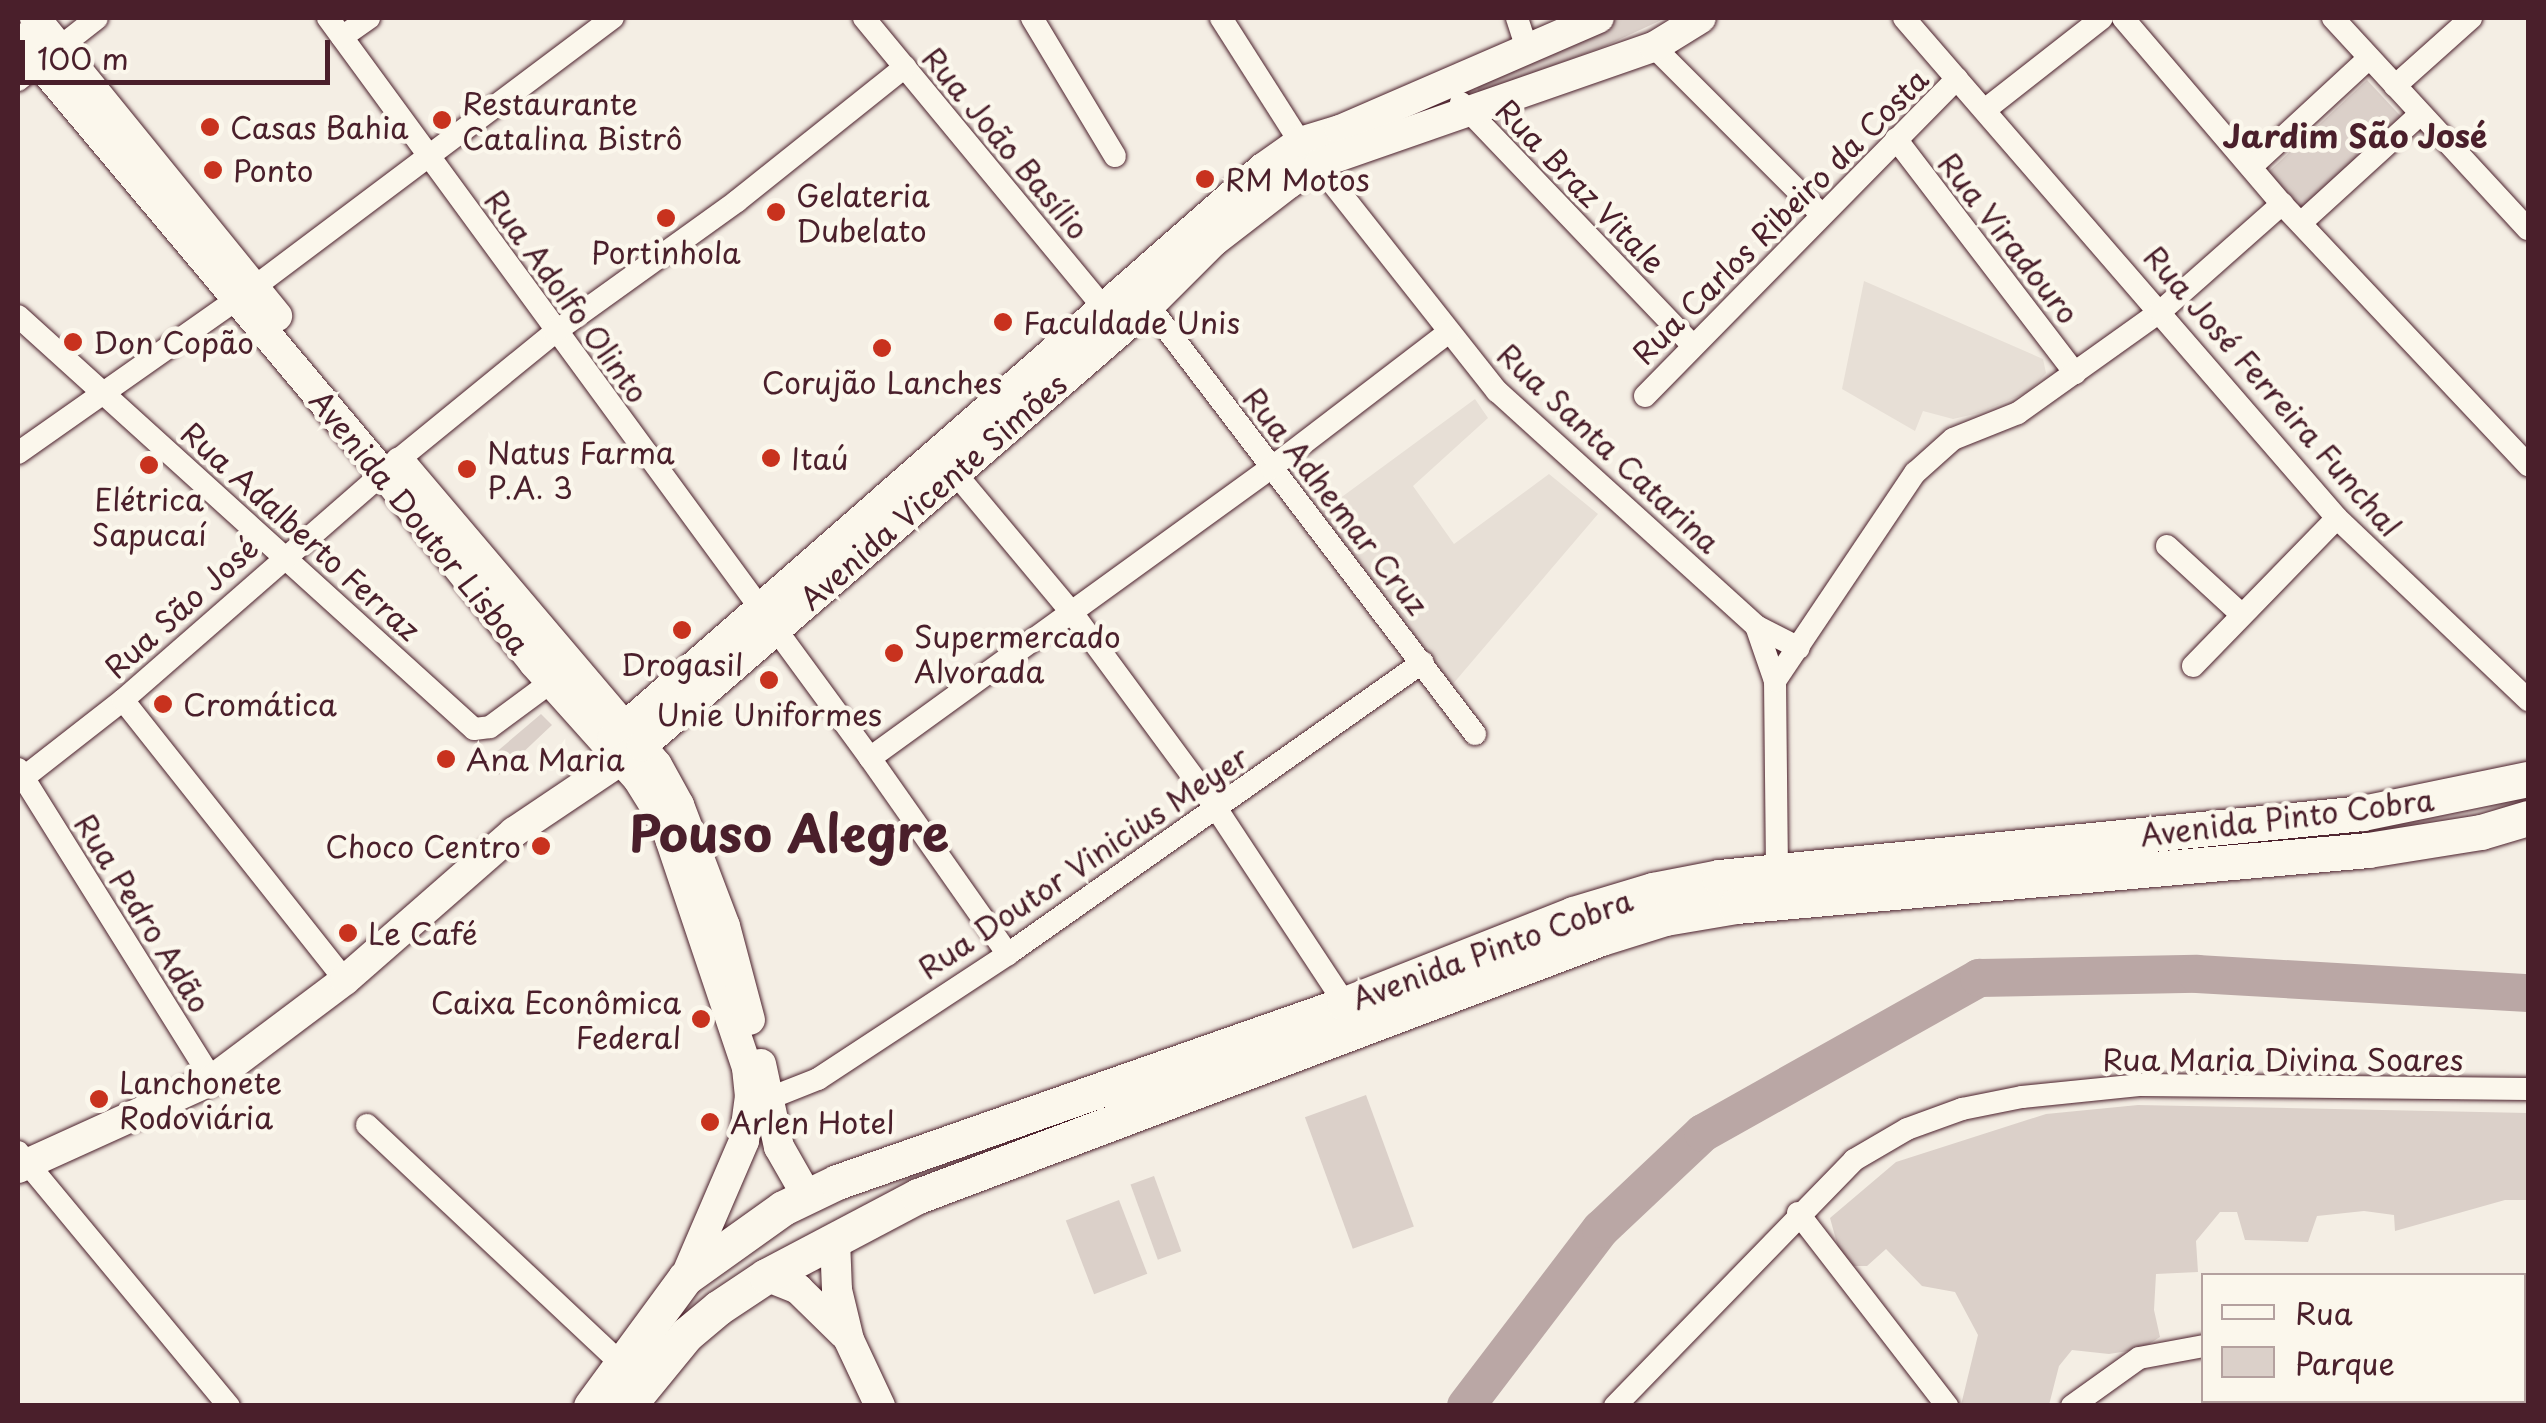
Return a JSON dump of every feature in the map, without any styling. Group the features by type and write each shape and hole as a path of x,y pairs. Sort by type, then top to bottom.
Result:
{"highway":[{"name":"Avenida Pinto Cobra","path":"591,1406 685,1278 796,1202 1345,1004 1589,909 1653,890 1777,871 2362,813 2528,779"},
{"name":"Avenida Pinto Cobra","path":"628,1406 688,1334 766,1276 918,1196 1601,938 1665,918 1736,906 2368,850 2481,832 2528,818"},
{"path":"1155,1106 1168,1088 1163,1068"}],"main road":[{"name":"Avenida Doutor Lisboa","path":"34,18 38,63"},
{"name":"Avenida Vicente Simões","path":"21,1160 212,1080 345,980 514,832 576,788 600,778 623,744 765,620 1102,306 1310,152 1448,84 1599,18"},
{"name":"Avenida Vicente Simões","path":"765,620 954,473 1148,306 1310,152 1469,114 1654,47 1700,18"},
{"name":"Avenida Doutor Lisboa","path":"18,38 244,294 623,744 658,764 679,806 725,926 760,1097 796,1202"},
{"path":"685,1278 760,1097"},
{"path":"820,1247 838,1290 849,1340 880,1406"},
{"path":"766,1276 798,1289 816,1302 849,1340"}],"street":[{"path":"38,63 97,18"},
{"name":"Rua Adolfo Olinto","path":"328,18 765,620 870,758 1008,954"},
{"path":"342,37 369,18"},
{"path":"18,453 244,294 426,154 613,18"},
{"name":"Rua João Basílio","path":"864,18 1102,306"},
{"path":"1032,18 1115,156"},
{"name":"Rua Santa Catarina","path":"1221,18 1310,152 1497,391 1756,626 1799,648"},
{"path":"1517,18 1527,49"},
{"name":"Rua José Ferreira Funchal","path":"1904,18 2337,518 2528,700"},
{"path":"1986,109 2102,18"},
{"path":"2123,18 2282,204 2528,465"},
{"path":"2332,18 2418,115 2528,229"},
{"path":"2395,86 2471,18"},
{"path":"1654,47 1821,214"},
{"path":"2251,167 2368,59"},
{"name":"Rua São José","path":"19,776 123,700 284,555 555,332 737,201 904,67"},
{"name":"Rua Carlos Ribeiro da Costa","path":"1644,396 1691,344 1958,78"},
{"path":"1448,84 1469,114"},
{"name":"Rua Braz Vitale","path":"1469,114 1691,344"},
{"path":"2302,222 2418,115"},
{"name":"Rua Viradouro","path":"1896,139 2075,372"},
{"path":"1775,681 1915,472 1937,449 2018,414 2161,311 2282,204"},
{"name":"Rua Adhemar Cruz","path":"1148,306 1475,734"},
{"name":"Rua Adalberto Ferraz","path":"18,316 474,730 490,728 562,674"},
{"path":"870,758 1272,468 1449,332"},
{"path":"954,473 1072,614 1216,808 1345,1004"},
{"path":"2194,666 2337,518"},
{"path":"2167,546 2241,614"},
{"name":"Rua Santa Catarina","path":"1756,626 1775,681 1777,871"},
{"name":"Rua Doutor Vinicius Meyer","path":"760,1097 818,1079 1008,954 1423,662"},
{"path":"123,700 345,980"},
{"name":"Rua Pedro Adão","path":"19,776 212,1080"},
{"name":"Rua Maria Divina Soares","path":"1615,1406 1798,1213 1854,1160 1906,1129 1962,1109 2022,1097 2141,1085 2528,1089"},
{"path":"367,1125 622,1365"},
{"path":"21,1160 229,1406"},
{"path":"1798,1213 1947,1406"},
{"path":"2072,1406 2139,1358 2201,1347"}],"shaded area":[{"path":"1864,281 2043,359 2046,373 2028,392 1979,413 1953,419 1923,411 1915,431 1842,389"},
{"path":"1475,399 1488,418 1413,486 1454,544 1549,474 1598,514 1452,685 1320,513"}],"green space":[{"path":"1620,18 1666,18 1603,47 1479,93 1477,87"},
{"path":"2367,80 2403,119 2298,217 2262,178"},
{"path":"541,714 552,725 499,775 487,760"},
{"path":"1366,1095 1414,1227 1353,1249 1305,1117"},
{"path":"2138,1105 2528,1113 2528,1200 2505,1200 2395,1231 2394,1215 2364,1211 2317,1216 2308,1242 2245,1240 2237,1212 2220,1212 2196,1241 2198,1272 2156,1274 2154,1310 2160,1337 2141,1349 2109,1354 2072,1350 2059,1366 2049,1405 1961,1405 1978,1335 1955,1292 1922,1286 1886,1249 1867,1266 1853,1266 1838,1247 1830,1218 1896,1162 2046,1114"},
{"path":"1154,1176 1181,1251 1158,1260 1131,1185"},
{"path":"1119,1200 1147,1274 1094,1294 1066,1220"}],"waterway":[{"path":"1466,1406 1601,1229 1703,1133 1979,978 2197,974 2528,993"}],"place":[{"name":"Restaurante Catalina Bistrô","path":"442,120"},
{"name":"Casas Bahia","path":"210,127"},
{"name":"Ponto","path":"213,170"},
{"name":"RM Motos","path":"1205,179"},
{"name":"Gelateria Dubelato","path":"776,212"},
{"name":"Portinhola","path":"666,218"},
{"name":"Faculdade Unis","path":"1003,322"},
{"name":"Don Copão","path":"73,342"},
{"name":"Corujão Lanches","path":"882,348"},
{"name":"Itaú","path":"771,458"},
{"name":"Elétrica Sapucaí","path":"149,465"},
{"name":"Natus Farma P.A. 3","path":"467,469"},
{"name":"Drogasil","path":"682,630"},
{"name":"Supermercado Alvorada","path":"894,653"},
{"name":"Unie Uniformes","path":"769,680"},
{"name":"Cromática","path":"163,704"},
{"name":"Ana Maria","path":"446,759"},
{"name":"Choco Centro","path":"541,846"},
{"name":"Le Café","path":"348,933"},
{"name":"Caixa Econômica Federal","path":"701,1019"},
{"name":"Lanchonete Rodoviária","path":"99,1099"},
{"name":"Arlen Hotel","path":"710,1122"}],"district":[{"name":"Jardim São José","path":"2355,135"},
{"name":"Pouso Alegre","path":"789,832"}]}
